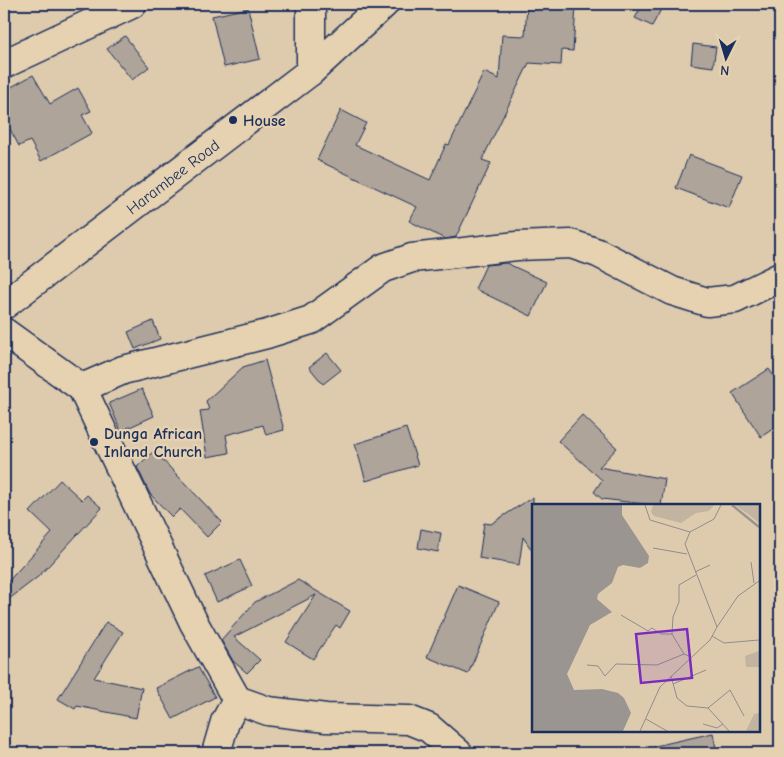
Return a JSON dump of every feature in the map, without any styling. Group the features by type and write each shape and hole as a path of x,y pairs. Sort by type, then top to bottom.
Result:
{"street":[{"path":"4,64 132,4"},
{"path":"311,4 311,71"},
{"name":"Harambee Road","path":"4,305 311,71 384,4"},
{"path":"82,388 123,370 267,334 311,320 383,268 412,258 517,246 571,244 598,253 672,291 707,302 735,299 780,277"},
{"path":"4,332 82,388 194,623 237,700 268,712 326,718 409,720 429,728 458,753"},
{"path":"216,753 225,722 237,700"}],"building":[{"path":"527,4 576,6 573,51 562,50 561,65 529,63 482,160 491,163 456,237 445,239 409,221 417,207 317,160 341,110 366,123 355,145 430,180 446,144 449,145 484,72 499,79 502,35 525,36"},
{"path":"643,4 664,4 652,26 635,18"},
{"path":"248,8 260,59 224,67 212,16"},
{"path":"125,36 149,67 132,80 107,49"},
{"path":"693,44 716,47 713,67 691,64"},
{"path":"33,75 50,104 78,88 91,111 82,115 92,133 41,161 30,141 19,146 4,118 4,91"},
{"path":"689,155 742,175 729,208 676,188"},
{"path":"506,263 547,282 531,316 475,289 486,265"},
{"path":"153,321 160,339 135,349 128,332"},
{"path":"327,353 341,370 323,384 309,367"},
{"path":"265,360 284,430 266,435 263,425 226,435 229,453 207,457 200,411 209,410 206,401 243,367"},
{"path":"769,369 780,386 780,424 761,437 732,393"},
{"path":"142,389 154,416 121,431 109,403"},
{"path":"582,415 617,448 599,467 665,479 661,504 602,499 594,492 602,480 558,441"},
{"path":"406,428 418,465 366,481 355,444"},
{"path":"154,451 222,522 207,537 180,509 172,517 150,494 137,467"},
{"path":"60,480 82,500 87,495 102,508 39,576 4,603 4,586 52,533 30,512"},
{"path":"533,497 532,550 523,537 519,565 479,558 484,523 491,524"},
{"path":"421,529 441,533 438,552 418,548"},
{"path":"240,560 252,586 217,602 205,576"},
{"path":"298,580 350,611 340,628 336,625 313,659 286,642 316,595 234,637 260,660 247,673 233,661 221,640 255,602"},
{"path":"458,585 499,602 468,674 427,657"},
{"path":"106,622 123,632 94,678 142,688 136,718 77,706 75,709 58,699"},
{"path":"198,667 215,697 173,719 156,688"},
{"path":"713,733 717,753 656,753 655,746"}],"place":[{"name":"House","path":"233,120"},
{"name":"Dunga African Inland Church","path":"94,442"}]}
